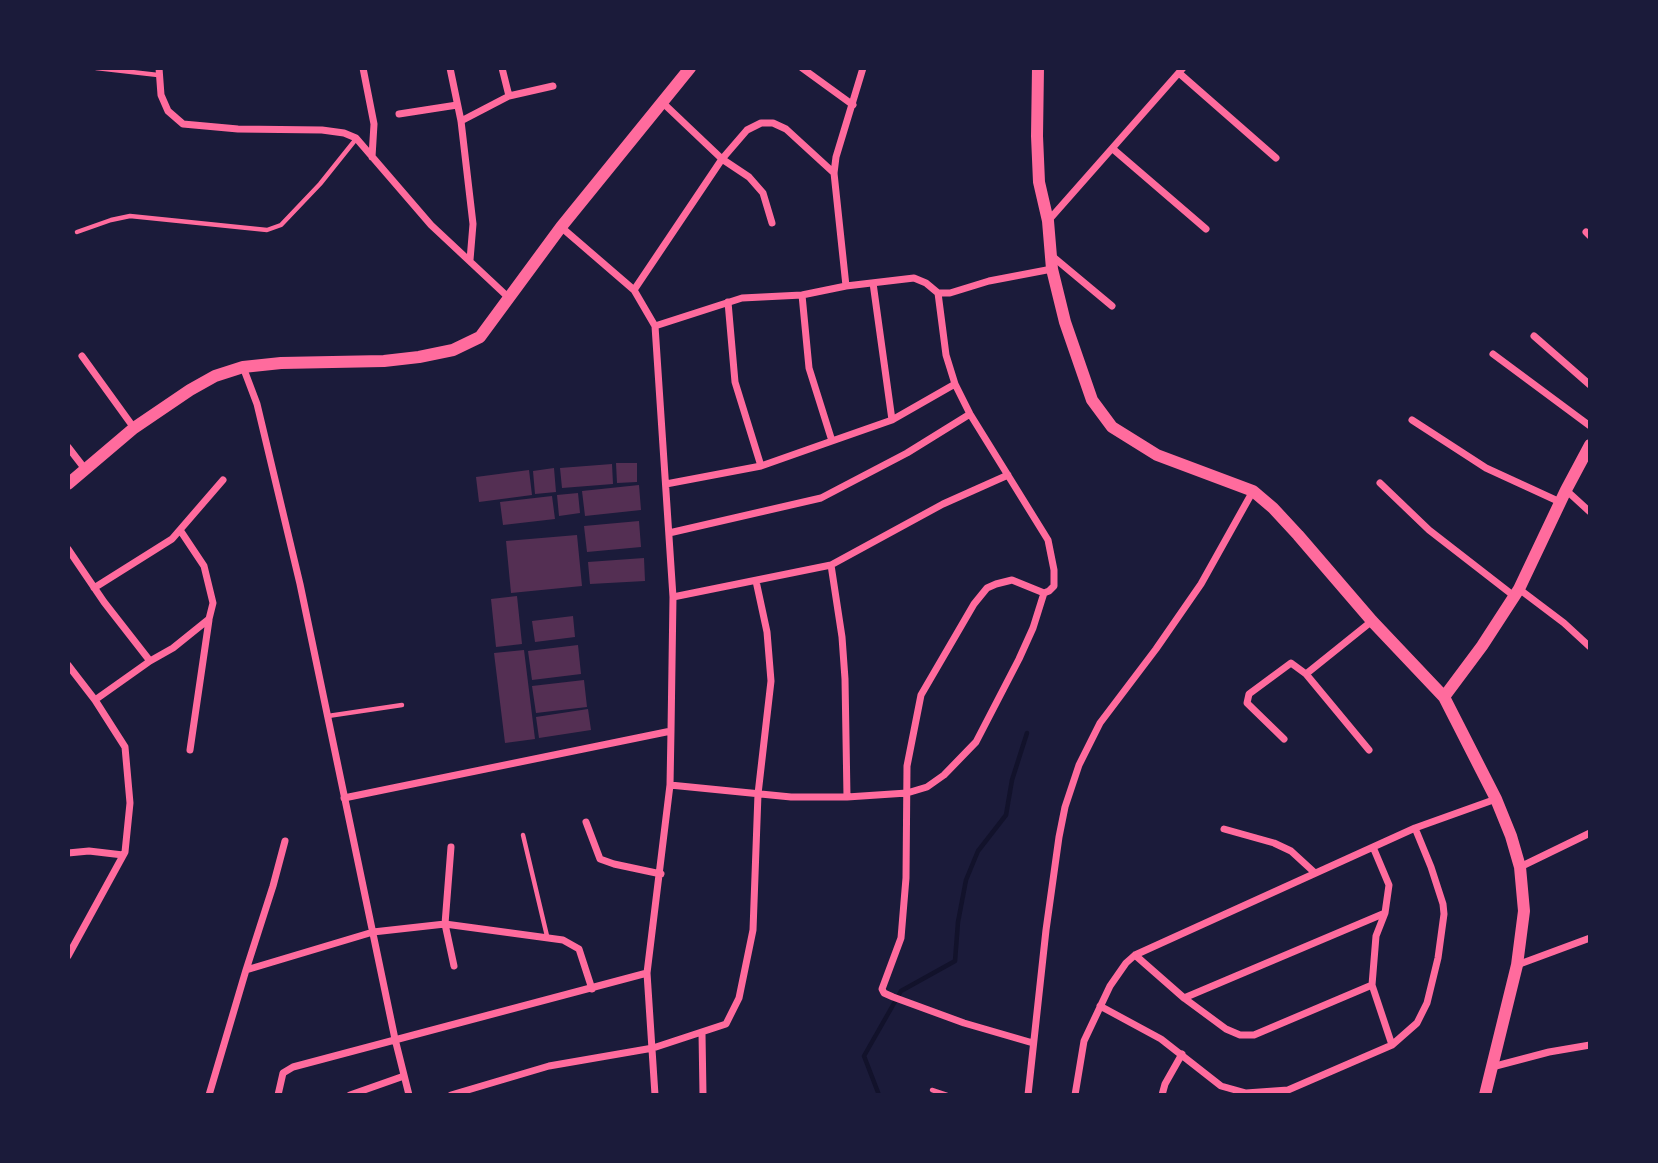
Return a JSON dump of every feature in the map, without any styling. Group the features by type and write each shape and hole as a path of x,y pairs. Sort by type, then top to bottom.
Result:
{"street":[{"path":"363,68 374,124 372,158"},
{"path":"450,68 461,121 473,224 470,260"},
{"path":"502,68 509,96"},
{"path":"68,484 134,428 215,376 243,368 281,363 419,358 453,350 480,337 561,227 690,68"},
{"path":"802,68 852,105"},
{"path":"846,286 834,173 836,157 863,68"},
{"path":"1038,68 1039,182 1048,221 1052,263 1065,322 1092,400 1112,427 1157,455 1253,491 1298,535 1372,621 1444,697 1496,799 1520,867 1524,911 1517,965 1485,1095"},
{"path":"1048,221 1181,71 1276,158"},
{"path":"159,72 161,94 168,111 183,124 237,129 322,130 344,133 356,138 430,225 509,298"},
{"path":"461,121 509,96 553,86"},
{"path":"661,102 722,159 749,177 763,193 772,223"},
{"path":"399,114 457,105"},
{"path":"634,290 722,159 747,130 761,123 773,123 786,129 834,173"},
{"path":"1113,149 1206,229"},
{"path":"561,227 634,290 655,326 673,597 670,785 647,973 655,1095"},
{"path":"655,326 742,298 802,296 846,286 914,278 937,292 950,293 1052,263"},
{"path":"1052,263 1112,306"},
{"path":"873,283 892,420"},
{"path":"937,292 946,355 955,384 970,414 1048,540 1054,586 1044,593 1012,580 987,588 974,604 920,695 911,737 901,938 882,989 893,997 964,1023 1033,1043"},
{"path":"802,296 809,368 832,441"},
{"path":"728,302 735,382 761,466"},
{"path":"1534,336 1590,385"},
{"path":"1493,354 1590,426"},
{"path":"82,355 134,428"},
{"path":"243,368 257,404 300,584 409,1095"},
{"path":"666,485 761,466 892,420 955,384"},
{"path":"669,533 821,498 907,453 970,414"},
{"path":"1412,419 1486,468 1563,496 1590,512"},
{"path":"1444,697 1482,646 1516,592 1590,445"},
{"path":"68,447 85,468"},
{"path":"673,597 831,565 943,504 1008,475"},
{"path":"94,588 172,538 223,480"},
{"path":"1380,482 1429,530 1564,624 1590,647"},
{"path":"1028,1095 1059,837 1065,807 1079,765 1100,723 1201,584 1253,491"},
{"path":"180,530 204,566 213,603 190,750"},
{"path":"68,549 150,661"},
{"path":"831,565 842,637 845,679 847,797"},
{"path":"451,1095 548,1066 653,1048 726,1024 739,998 753,930 758,794 771,681 767,632 756,581"},
{"path":"670,785 758,794 847,797 907,793 927,787 944,775 976,742 1033,628 1044,593"},
{"path":"95,700 173,648 209,619"},
{"path":"1306,674 1372,621"},
{"path":"1284,740 1247,703 1248,694 1291,663 1306,674 1369,750"},
{"path":"68,665 95,700 125,747 131,803 123,855 68,956"},
{"path":"344,798 671,730"},
{"path":"1075,1095 1084,1041 1110,986 1135,955 1415,828 1496,799"},
{"path":"586,822 600,859 661,874"},
{"path":"1100,1006 1161,1039 1221,1086 1246,1093 1287,1090 1392,1045 1417,1023 1427,1003 1438,958 1444,914 1431,867 1415,828"},
{"path":"1224,829 1283,847 1315,873"},
{"path":"1520,867 1590,833"},
{"path":"209,1095 285,841"},
{"path":"451,847 445,924 454,966"},
{"path":"1373,847 1389,885 1385,913 1376,936 1372,985 1392,1045"},
{"path":"68,853 89,850 123,855"},
{"path":"1184,998 1385,913"},
{"path":"246,970 373,932 445,924 563,940 579,949 592,989"},
{"path":"1517,965 1590,938"},
{"path":"1135,955 1184,998 1226,1029 1240,1035 1254,1035 1372,985"},
{"path":"278,1095 283,1073 293,1067 647,973"},
{"path":"702,1032 703,1095"},
{"path":"1492,1067 1549,1052 1590,1045"},
{"path":"1162,1095 1165,1084 1182,1054"},
{"path":"350,1095 404,1076"}],"lane":[{"path":"96,68 159,72"},
{"path":"77,232 130,216 267,229 281,225 320,184 356,138"},
{"path":"327,716 402,705"},
{"path":"523,835 547,936"},
{"path":"932,1090 947,1095"}],"building":[{"path":"616,463 637,463 637,482 617,483"},
{"path":"612,464 613,484 562,488 560,468"},
{"path":"554,468 556,492 535,494 533,471"},
{"path":"529,470 532,495 479,502 476,477"},
{"path":"639,485 641,510 585,516 582,491"},
{"path":"578,493 580,513 559,516 557,495"},
{"path":"552,496 555,519 503,525 500,502"},
{"path":"639,521 641,547 587,552 584,526"},
{"path":"577,535 582,586 511,593 506,541"},
{"path":"644,558 645,581 590,584 588,562"},
{"path":"517,596 522,644 496,647 491,599"},
{"path":"573,616 575,637 535,642 532,621"},
{"path":"578,645 581,674 532,680 528,651"},
{"path":"524,650 535,739 505,743 494,653"},
{"path":"584,680 587,707 536,713 532,686"},
{"path":"588,709 591,730 539,738 536,717"}],"waterway":[{"path":"879,1095 864,1056 901,991 955,961 958,922 966,880 978,851 1006,815 1012,780 1027,733"}]}
